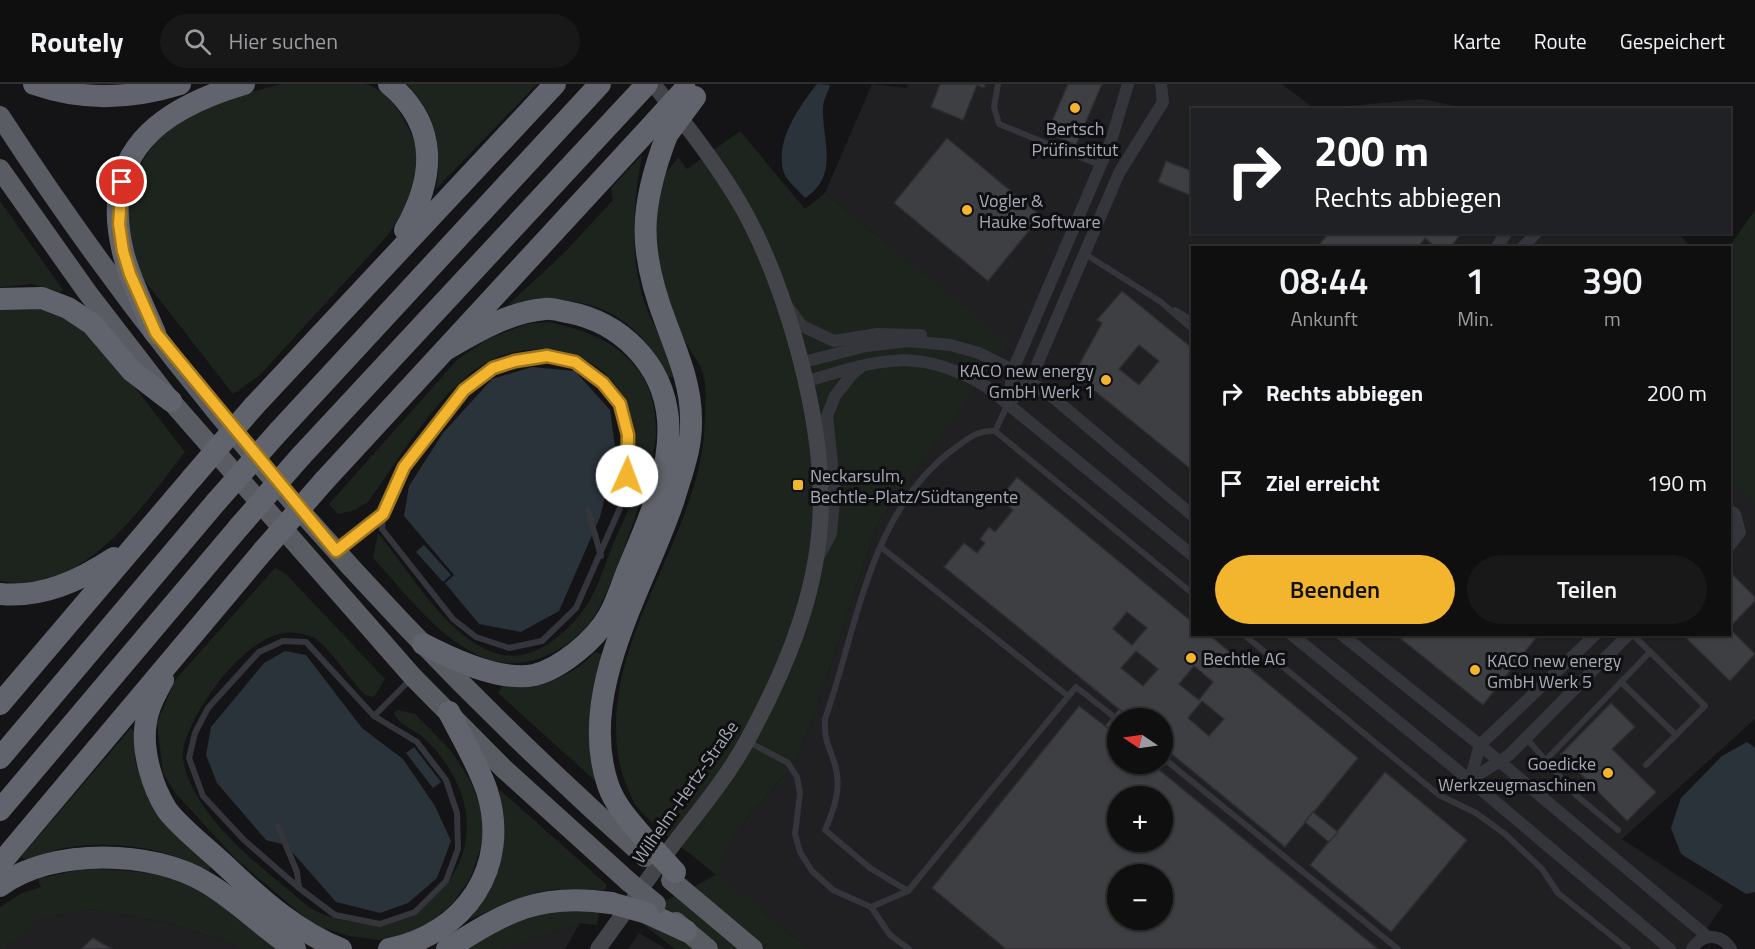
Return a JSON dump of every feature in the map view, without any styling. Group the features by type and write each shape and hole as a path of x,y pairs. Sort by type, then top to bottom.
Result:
{"highway":[{"path":"34,84 83,96 117,96 157,91 180,84"},
{"path":"156,333 130,274 123,251 119,198 126,171 139,145 168,116 216,93 244,84"},
{"path":"387,261 419,206 428,168 427,147 414,110 389,84"},
{"path":"0,704 255,406 387,261 555,84"},
{"path":"0,758 279,430 600,84"},
{"path":"0,810 301,456 645,88"},
{"path":"0,864 324,481 445,350 661,128 693,88"},
{"path":"0,116 156,333 336,551 423,644 518,739 649,852 675,880 753,949"},
{"path":"649,852 608,786 600,738 601,704 610,665 665,524 690,444 691,418 687,379 658,303 645,255 645,213 661,128"},
{"path":"0,169 87,292 171,402 413,677 503,768 629,882 651,909 686,931 708,949"},
{"path":"0,299 42,298 68,308 92,324 132,371 171,402"},
{"path":"423,644 461,663 494,673 534,675 573,657 608,618 652,509 669,440 665,400 647,359 617,330 598,321 580,314 547,309 512,316 474,333 445,350"},
{"path":"0,594 23,596 51,590 88,573 135,544"},
{"path":"181,648 151,704 145,723 149,764 168,810 255,893 318,940 341,949"},
{"path":"389,949 413,945 435,934 454,919 479,888 490,858 492,826 488,793 449,712"},
{"path":"0,886 34,870 90,857 134,859 170,866 205,881 234,900 296,949"},
{"path":"447,949 523,907 549,900 578,899 651,909"}],"main road":[{"name":"Wilhelm-Hertz-Straße","path":"598,949 704,805 747,742 777,682 794,640 815,562 820,526 820,469 805,382 781,298 740,203 719,169 645,88"}],"street":[{"path":"1008,404 1013,370 1112,141 1128,84"},
{"path":"1008,404 1030,381 1119,173 1163,102 1161,84"},
{"path":"1101,166 1119,173"},
{"path":"1524,246 1536,234"},
{"path":"781,298 802,326 834,341 877,334 906,333 934,336 950,345"},
{"path":"800,363 866,346 909,342 950,345 979,353 1030,381 1191,514"},
{"path":"805,382 867,363 936,363 965,374 1008,404 1191,554"},
{"path":"815,562 831,534 835,491 827,416 841,388 852,374 867,363"},
{"path":"1731,512 1735,514 1740,532 1731,544"},
{"path":"1293,636 1470,780 1670,949"},
{"path":"1344,636 1501,762 1708,937 1724,941 1731,949"},
{"path":"1470,780 1480,745 1594,636"},
{"path":"1470,780 1501,762 1628,636"},
{"path":"1692,949 1698,940 1708,937"}],"lane":[{"path":"998,84 994,107 999,123 1101,166"},
{"path":"1084,254 1191,319"},
{"path":"1161,302 1191,328"},
{"path":"547,356 575,362 603,383 620,404 628,435 627,476 620,508 601,556 576,608 542,641 509,648 476,638 453,619 382,529 383,514 404,467 464,390 493,368 547,356"},
{"path":"995,431 1008,404"},
{"path":"908,891 870,868 825,830 835,809 838,787 836,766 824,740 825,719 867,580 901,506 928,472 980,430 995,431 1191,592"},
{"path":"588,510 601,556"},
{"path":"336,551 383,514"},
{"path":"881,547 1068,696"},
{"path":"1245,636 1439,795 1476,813 1505,834 1542,869 1558,893 1628,949"},
{"path":"1632,636 1705,706 1646,765"},
{"path":"283,641 306,642 374,716 417,742 446,780 458,813 458,849 446,881 414,912 380,924 335,915 299,888 244,840 202,795 189,758 195,733 208,708 259,652 283,641"},
{"path":"1545,762 1650,652"},
{"path":"374,716 413,677"},
{"path":"1621,682 1676,735"},
{"path":"871,907 908,891 1076,687 1107,711"},
{"path":"1526,738 1577,796 1618,830"},
{"path":"747,742 788,763 797,777 800,793 795,834 800,852 812,871 833,890 871,907 890,935 909,949"},
{"path":"1173,766 1398,949"},
{"path":"278,826 297,873 299,888"}],"shaded area":[{"path":"282,84 365,84 376,89 387,97 406,122 417,151 417,177 405,207 388,235 259,376 233,394 145,281 132,248 129,232 130,199 133,183 149,151 174,124 215,103"},
{"path":"406,84 537,84 436,189 438,160 435,132 424,106"},
{"path":"817,84 830,85 823,108 826,168 816,189 805,198 790,183 784,173 782,149 790,125"},
{"path":"872,84 906,88 908,84 1282,84 1314,108 1191,108 1191,234 1679,234 1690,246 1191,246 1191,636 1731,636 1731,265 1755,267 1755,719 1622,839 1723,905 1693,949 809,949 716,875 726,849 750,814 795,763 813,718 877,524 1007,343 825,193"},
{"path":"1423,99 1464,108 1326,108"},
{"path":"740,131 805,209 825,193 1008,343 877,524 813,718 795,763 750,814 726,849 717,875 809,949 675,949 634,917 716,875 640,811 630,794 619,761 616,718 622,677 634,636 683,518 696,477 704,436 706,398 704,377 683,337 668,299 657,259 654,219 657,199 664,176 678,157 687,169"},
{"path":"642,155 636,191 634,247 636,265 644,301 676,377 669,377 654,353 638,334 621,320 602,310 582,303 559,300 508,305 565,252 613,200 611,188"},
{"path":"0,201 63,290 60,292 32,284 0,287"},
{"path":"1755,210 1755,503 1731,481 1730,246"},
{"path":"30,306 65,316 105,349 185,452 129,522 107,544 83,562 58,575 30,582 0,581 0,309"},
{"path":"550,322 599,338 630,360 639,371 650,392 655,416 654,448 641,500 619,561 598,611 589,624 571,641 550,654 526,662 501,662 482,657 464,647 447,635 415,605 373,558 378,533 433,604 466,637 484,648 503,655 516,656 540,648 552,641 563,633 592,597 630,503 636,456 634,432 629,411 620,391 606,374 587,361 552,350 518,351 486,362 460,382 431,413 368,502 355,510 338,514 329,504 458,359 488,339 527,324"},
{"path":"532,367 575,371 610,410 616,454 600,517 559,611 521,632 479,624 445,583 454,575 404,516 409,486 443,433 492,379"},
{"path":"424,545 451,575 443,582 416,552"},
{"path":"275,568 286,574 385,679 374,697 365,695 328,651 313,637 296,633 279,634 260,642 242,656 225,674 197,714 183,750 186,772 195,793 222,830 310,908 338,919 367,922 395,917 421,906 442,889 458,866 466,839 463,799 450,770 431,745 399,721 394,713 398,710 415,714 452,752 471,782 482,812 483,840 471,877 453,903 429,924 408,933 378,940 349,936 314,925 236,859 176,794 163,773 157,723 175,680"},
{"path":"285,651 306,655 362,728 403,759 435,806 451,841 437,878 408,903 380,913 336,902 286,845 266,840 217,783 206,755 211,727 264,663"},
{"path":"595,652 602,654 602,787 498,693 503,685 542,683 565,675"},
{"path":"131,728 135,733 135,761 148,799 211,866 209,871 157,851 120,845 64,848 29,862 21,857"},
{"path":"1747,742 1755,748 1755,892 1746,894 1681,854 1671,828 1681,798 1722,756"},
{"path":"414,747 441,782 433,788 406,753"},
{"path":"500,790 607,885 605,890 557,889 534,893 470,919 482,902 503,822 498,793"},
{"path":"82,869 159,875 189,885 222,905 276,949 239,949 231,943 168,923 92,909 38,919 4,949 0,949 0,907 22,893 41,887 38,879"},
{"path":"600,907 597,925 580,923 502,949 465,949 529,914"},
{"path":"92,909 168,923 231,943 239,949 4,949 37,919"},
{"path":"580,923 565,949 502,949 504,948"},
{"path":"639,933 663,947 666,949 628,949"}],"building":[{"path":"940,84 985,84 984,88 977,85 963,120 931,107"},
{"name":"Bertsch Prüfinstitut","path":"1068,84 1102,84 1076,145 1047,133"},
{"name":"Vogler & Hauke Software","path":"947,138 1041,216 988,281 894,203"},
{"path":"1166,161 1191,171 1191,196 1158,182"},
{"path":"1328,234 1460,234 1452,246 1435,246 1425,238 1419,246 1318,246"},
{"name":"KACO new energy GmbH Werk 1","path":"1122,291 1191,347 1191,469 1074,374 1102,323 1097,320","holes":["1139,345 1159,361 1139,385 1119,369"]},
{"name":"Bechtle AG","path":"1017,477 1191,621 1191,636 1210,636 1358,758 1285,847 1173,755 1173,708 1118,708 944,567 964,543 977,553 985,543 980,539 989,527 995,532 1013,510 999,499","holes":["1127,612 1147,628 1132,645 1113,629","1136,651 1158,669 1143,686 1121,668","1194,666 1213,682 1199,700 1179,684","1202,701 1224,719 1209,736 1188,718"]},
{"path":"1731,573 1755,597 1755,601 1731,626"},
{"path":"1731,630 1755,654 1730,681 1684,636 1731,636"},
{"name":"KACO new energy GmbH Werk 5","path":"1397,636 1537,636 1483,705"},
{"name":"Goedicke Werkzeugmaschinen","path":"1611,703 1635,727 1612,749 1656,792 1627,821 1561,754"},
{"path":"1079,706 1107,728 1107,774 1164,774 1378,949 1006,949 932,888"},
{"path":"1385,772 1467,840 1391,932 1310,865"},
{"path":"1313,812 1338,832 1329,842 1305,822"},
{"path":"93,938 112,949 81,949"}],"place":[{"name":"Bertsch Prüfinstitut","path":"1075,108"},
{"name":"Vogler & Hauke Software","path":"967,210"},
{"name":"KACO new energy GmbH Werk 1","path":"1106,380"},
{"name":"Neckarsulm, Bechtle-Platz/Südtangente","path":"798,485"},
{"name":"Bechtle AG","path":"1191,658"},
{"name":"KACO new energy GmbH Werk 5","path":"1475,670"},
{"name":"Goedicke Werkzeugmaschinen","path":"1608,773"}],"route":[{"path":"122,182 119,198 119,224 123,251 130,274 156,333 336,551 383,514 404,467 464,390 493,368 515,361 547,356 575,362 603,383 620,404 628,435 627,476"}]}
